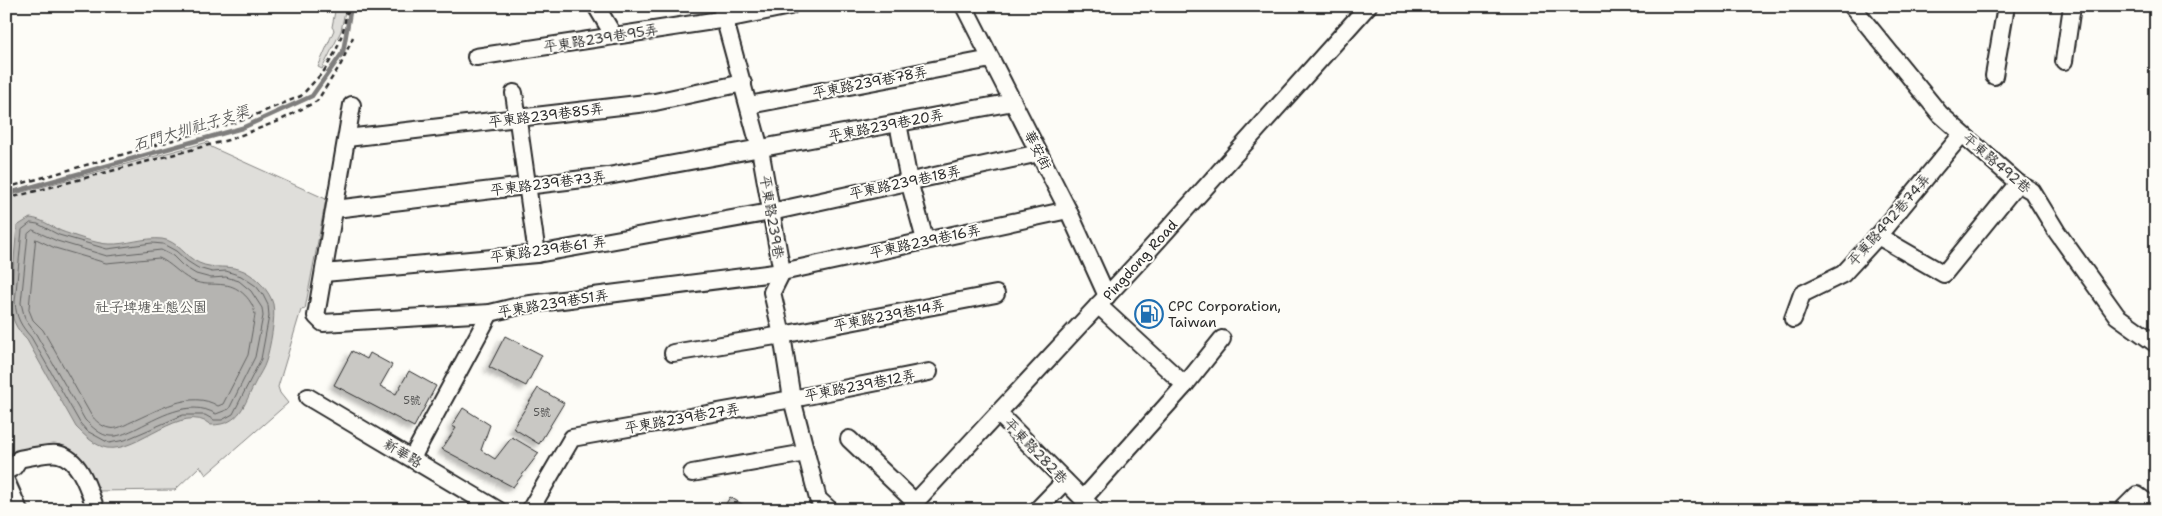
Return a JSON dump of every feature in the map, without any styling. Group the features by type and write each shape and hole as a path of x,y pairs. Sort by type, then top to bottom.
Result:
{"street":[{"path":"596,6 614,36"},
{"name":"平東路239巷95弄","path":"476,57 614,36 723,13 790,6"},
{"name":"華安街","path":"964,6 1068,210 1103,300"},
{"name":"Pingdong Road","path":"911,506 999,414 1368,6"},
{"name":"平東路492巷","path":"1852,6 1940,114 2018,183 2032,191 2057,232 2117,316 2156,344"},
{"path":"1994,76 2006,6"},
{"path":"2064,61 2072,6"},
{"name":"平東路239巷","path":"723,13 760,149 782,272 772,292 782,335 792,399 818,499 830,510"},
{"name":"平東路239巷78弄","path":"749,105 991,59"},
{"name":"平東路239巷85弄","path":"347,138 655,102 743,83"},
{"path":"514,93 537,254"},
{"name":"平東路239巷20弄","path":"760,149 1013,102"},
{"path":"324,273 352,105"},
{"path":"898,123 909,181 925,240"},
{"name":"平東路492巷74弄","path":"1793,319 1802,294 1843,274 1878,236 1962,134"},
{"name":"平東路239巷73弄","path":"335,209 608,176 760,149"},
{"name":"平東路239巷18弄","path":"771,212 1039,153"},
{"path":"1878,236 1944,274 2018,183"},
{"name":"平東路239巷16弄","path":"782,272 1068,210"},
{"name":"平東路239巷61 弄","path":"324,273 537,254 771,212"},
{"name":"平東路239巷51弄","path":"324,273 316,316 323,322 490,313 522,305 782,272"},
{"name":"平東路239巷14弄","path":"673,353 782,335 996,294"},
{"path":"1103,300 1185,385"},
{"path":"412,458 490,313"},
{"path":"1088,504 1222,339"},
{"name":"平東路239巷12弄","path":"792,399 929,372"},
{"name":"新華路","path":"308,397 498,510"},
{"name":"平東路239巷27弄","path":"530,510 572,438 792,399"},
{"name":"平東路282巷","path":"999,414 1088,504"},
{"path":"849,438 911,506"},
{"path":"692,473 806,453"},
{"path":"6,471 14,467 19,459 58,454 74,463 86,485 96,510"},
{"path":"6,481 19,510"},
{"path":"1037,510 1065,481"},
{"path":"2122,510 2137,495 2156,510"}],"path":[{"path":"6,188 243,120 301,96 324,71 336,51 343,32 348,6"},
{"path":"6,198 228,140 280,121 317,101 341,64 353,37"}],"green space":[{"path":"336,6 346,6 341,31 322,69 318,67 334,30 332,27"},
{"name":"社子埤塘生態公園","path":"208,142 211,147 326,199 305,309 301,310 278,387 288,403 206,475 200,466 175,490 94,491 80,463 19,454 8,461 6,444 8,443 6,439 6,202 11,195"}],"water":[{"path":"30,218 42,221 71,235 104,244 155,239 168,240 199,263 238,269 258,281 266,289 273,304 272,332 264,366 240,412 229,421 221,424 211,425 199,419 187,419 119,447 107,448 98,445 79,430 27,340 17,327 12,314 10,303 17,226"}],"building":[{"path":"505,336 542,355 526,386 489,367"},
{"path":"352,351 367,359 370,353 392,365 380,386 396,394 409,371 436,386 414,427 334,385"},
{"path":"538,388 564,403 539,444 513,428"},
{"path":"463,408 490,425 481,450 495,459 512,437 539,453 513,487 442,449 456,428 452,426"},
{"path":"730,497 752,510 722,510"},
{"path":"616,505 625,510 614,510"},
{"path":"637,505 645,510 634,510"}],"waterway":[{"name":"石門大圳社子支渠","path":"6,194 242,128 312,96 343,52 351,6"},
{"name":"石門大圳社子支渠","path":"11,472 21,495"}],"place":[{"name":"CPC Corporation, Taiwan","path":"1149,314"}]}
